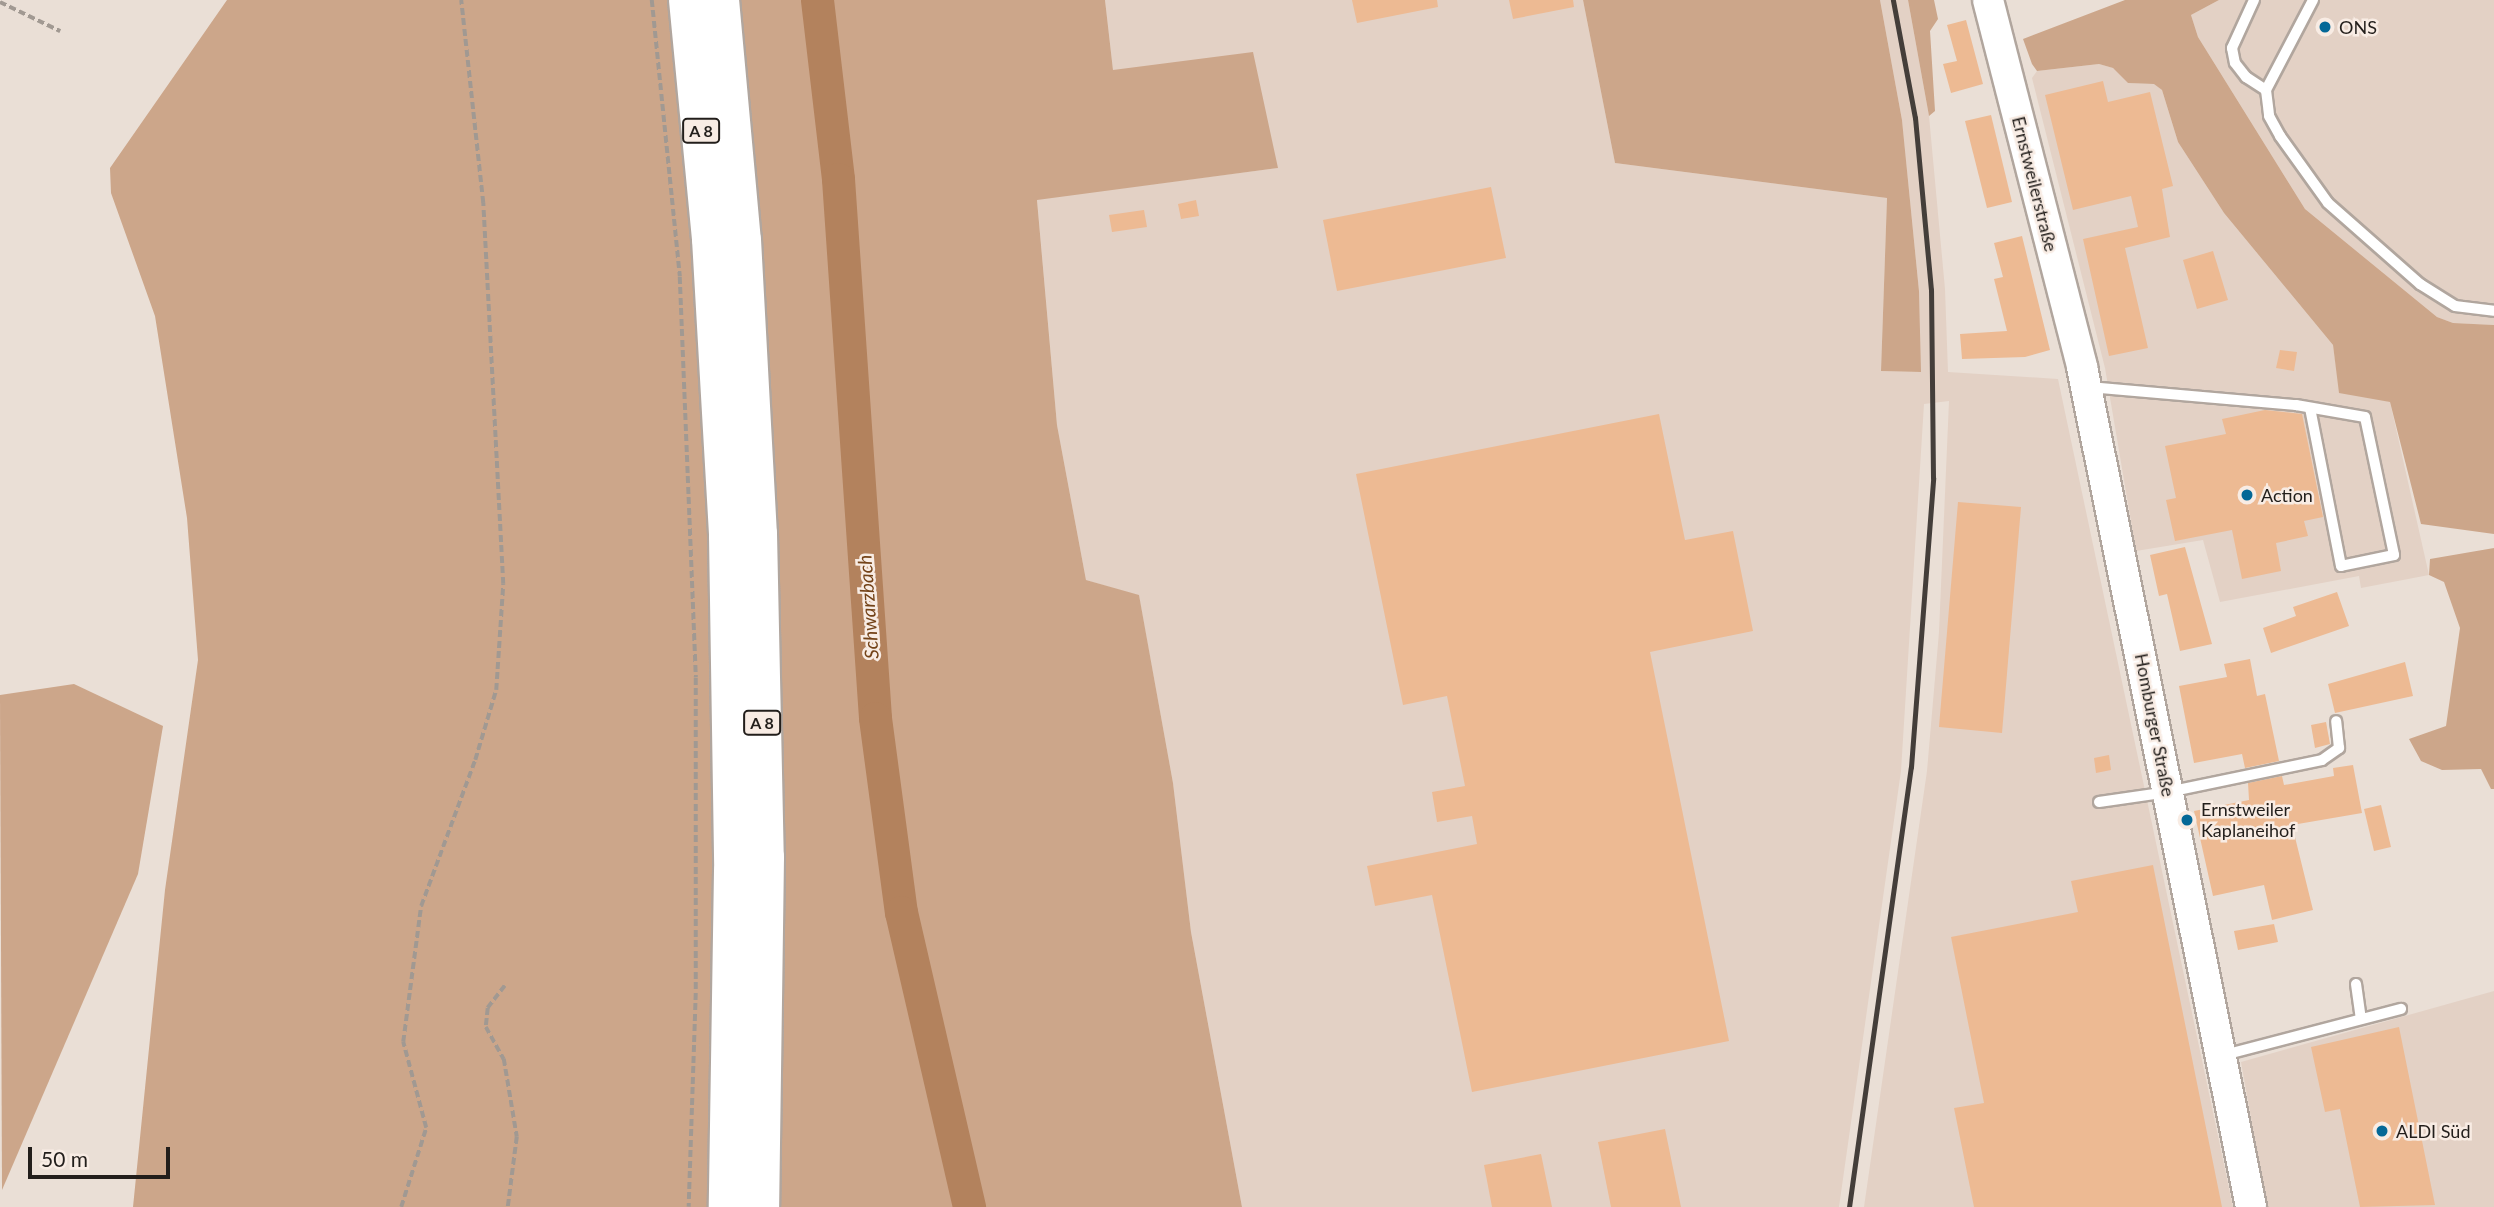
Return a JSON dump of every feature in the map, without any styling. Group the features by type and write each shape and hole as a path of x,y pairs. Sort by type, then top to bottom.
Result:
{"highway":[{"name":"A 8","path":"688,0 712,239 728,536 733,871 728,1207"},
{"name":"A 8","path":"720,0 742,240 758,534 765,857 760,1207"}],"main road":[{"name":"Ernstweilerstraße","path":"1988,0 2084,377"},
{"name":"Homburger Straße","path":"2084,377 2251,1207"}],"lane":[{"path":"2254,0 2232,48 2241,70 2266,90"},
{"path":"2313,0 2266,90 2269,116 2280,136 2310,183 2337,211 2420,284 2455,306 2494,311"},
{"path":"2084,377 2310,408 2365,417 2394,555 2341,566 2310,408"},
{"path":"2099,802 2168,792 2322,760 2339,748 2336,721"},
{"path":"2356,984 2361,1019"},
{"path":"2221,1056 2400,1009"}],"path":[{"path":"401,1207 426,1128 403,1042 421,906 475,760 496,690 503,584 483,203 461,0"},
{"path":"652,0 680,277 695,651 696,993 688,1207"},
{"path":"0,2 60,31"},
{"path":"505,986 488,1008 486,1027 504,1059 517,1137 508,1207"}],"shaded area":[{"path":"227,0 1105,0 1113,70 1253,52 1278,168 1037,200 1057,425 1086,580 1139,595 1173,783 1191,932 1242,1207 133,1207 165,890 198,660 187,518 155,316 111,193 110,168"},
{"path":"1105,0 1583,0 1615,163 1887,198 1881,371 1920,372 1919,291 1902,120 1880,0 1908,0 1929,116 1945,289 1948,372 2058,379 2233,1207 1864,1207 1927,771 1939,632 1949,401 1924,404 1901,771 1839,1207 1242,1207 1191,932 1173,783 1139,596 1086,580 1057,425 1037,199 1278,168 1113,70"},
{"path":"1583,0 1880,0 1902,120 1919,291 1921,372 1881,371 1887,198 1615,163"},
{"path":"1908,0 1934,0 1938,19 1930,31 1935,111 1929,116"},
{"path":"2125,0 2219,0 2191,15 2198,37 2305,209 2437,317 2453,323 2494,325 2494,534 2421,524 2390,402 2339,393 2333,345 2224,213 2178,142 2162,90 2154,84 2128,83 2113,68 2099,64 2037,71 2032,64 2023,39"},
{"path":"2219,0 2494,0 2494,325 2453,323 2437,317 2305,209 2198,37 2191,15"},
{"path":"2099,64 2113,68 2128,83 2155,84 2162,90 2178,142 2224,213 2333,345 2339,387 2390,402 2429,575 2361,588 2359,576 2220,602 2203,540 2136,551 2105,368 2032,78 2037,71"},
{"path":"2494,548 2494,789 2491,789 2481,769 2442,770 2421,761 2409,739 2446,726 2460,628 2444,582 2429,575 2430,559"},
{"path":"74,684 163,726 138,874 2,1190 0,695"},
{"path":"2494,991 2494,1207 2267,1207 2241,1062"}],"building":[{"path":"1352,0 1437,0 1438,7 1357,23"},
{"path":"1509,0 1573,0 1574,7 1513,19"},
{"path":"1966,20 1983,84 1951,93 1943,64 1957,61 1947,25"},
{"path":"2103,81 2108,102 2150,92 2173,186 2162,189 2170,237 2125,248 2148,348 2109,356 2083,239 2138,227 2131,196 2073,210 2045,95"},
{"path":"1991,115 2012,202 1987,208 1965,121"},
{"path":"1491,187 1506,258 1337,291 1323,220"},
{"path":"1196,200 1199,216 1181,219 1178,204"},
{"path":"1144,210 1147,227 1112,232 1109,215"},
{"path":"2022,236 2050,350 2025,357 1962,359 1960,334 2007,331 1994,279 2003,277 1994,243"},
{"path":"2213,251 2228,300 2197,309 2183,260"},
{"path":"2280,350 2297,352 2294,371 2276,368"},
{"name":"Action","path":"2265,410 2302,414 2323,517 2304,521 2308,536 2276,543 2281,571 2242,579 2232,530 2175,541 2166,500 2176,498 2165,446 2226,434 2222,419"},
{"path":"1659,414 1685,540 1733,531 1753,631 1650,652 1729,1041 1472,1092 1432,895 1375,906 1367,866 1477,844 1472,816 1437,822 1432,792 1465,786 1447,696 1403,705 1356,474"},
{"path":"1958,502 2021,507 2002,733 1939,727"},
{"path":"2185,547 2212,644 2180,651 2167,594 2159,596 2150,555"},
{"path":"2337,592 2349,626 2271,653 2263,628 2296,616 2293,607"},
{"path":"2250,659 2257,696 2265,694 2279,761 2245,768 2242,754 2194,763 2179,686 2227,677 2224,664"},
{"path":"2405,662 2413,696 2335,713 2328,684"},
{"path":"2326,722 2330,744 2315,748 2311,725"},
{"path":"2109,755 2111,770 2096,773 2094,758"},
{"path":"2353,765 2362,813 2292,825 2313,910 2272,920 2264,885 2213,896 2194,811 2249,800 2248,783 2282,776 2284,785 2334,776 2333,768"},
{"path":"2381,805 2391,847 2374,851 2364,809"},
{"path":"2153,865 2222,1207 1974,1207 1954,1108 1984,1103 1951,937 2078,912 2071,881"},
{"path":"2274,924 2278,942 2238,950 2234,931"},
{"name":"ALDI Süd","path":"2399,1027 2435,1205 2360,1207 2340,1109 2325,1112 2311,1047"},
{"path":"1665,1129 1681,1207 1611,1207 1598,1142"},
{"path":"1541,1154 1552,1207 1492,1207 1484,1165"}],"waterway":[{"name":"Schwarzbach","path":"817,0 838,179 875,718 901,912 969,1207"}],"railway":[{"path":"1849,1207 1911,767 1933,478 1931,290 1915,118 1893,0"}],"place":[{"name":"ONS","path":"2325,27"},
{"name":"Action","path":"2247,495"},
{"name":"Ernstweiler Kaplaneihof","path":"2187,820"},
{"name":"ALDI Süd","path":"2382,1131"}]}
